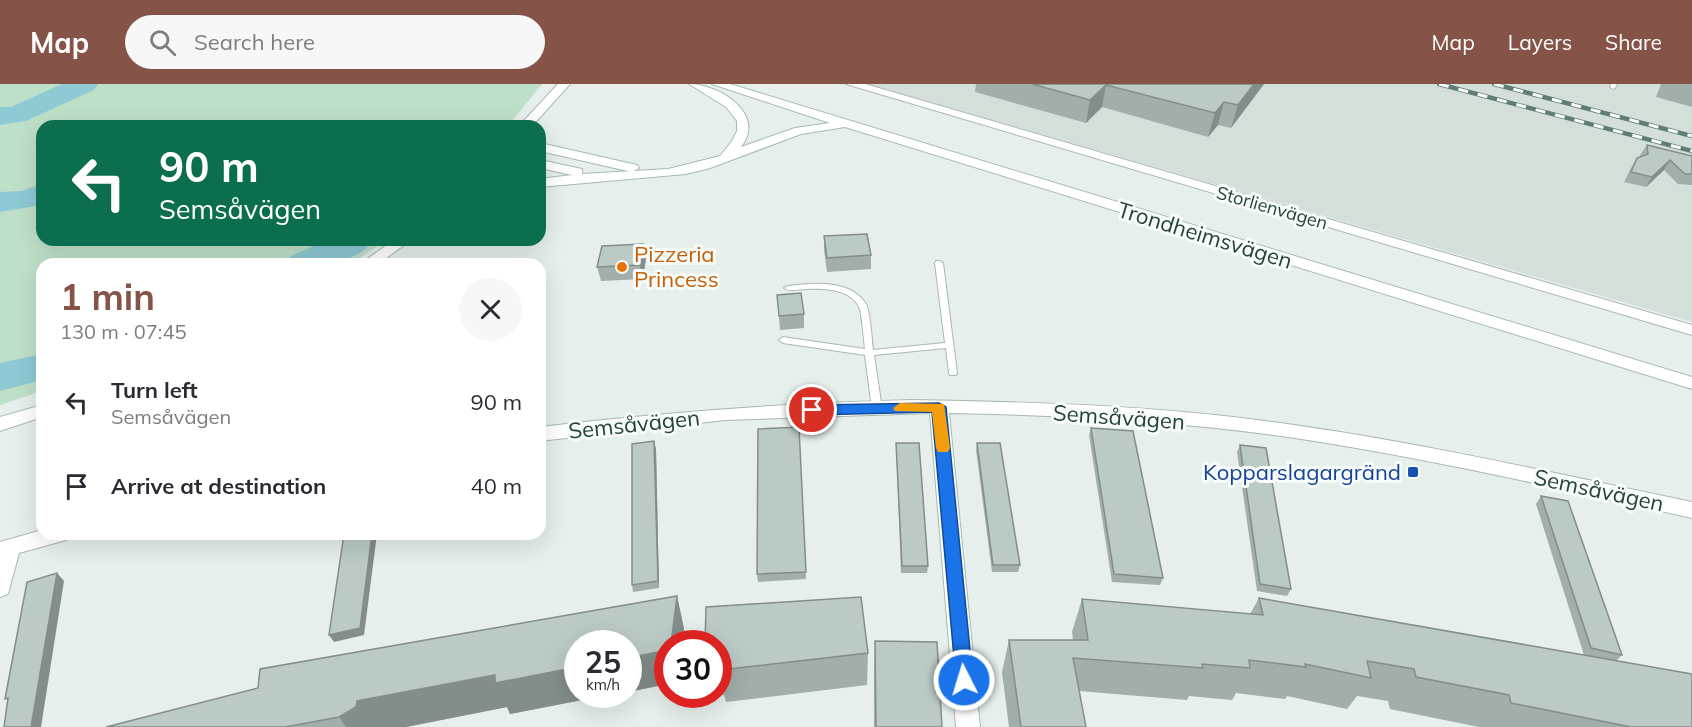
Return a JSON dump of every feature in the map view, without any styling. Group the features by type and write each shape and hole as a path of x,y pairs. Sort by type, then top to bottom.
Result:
{"street":[{"path":"531,120 564,84"},
{"path":"695,84 720,97 742,115 745,125 744,135 723,159"},
{"name":"Trondheimsvägen","path":"718,84 1692,383"},
{"name":"Storlienvägen","path":"852,84 1692,330"},
{"path":"546,182 564,178 634,177 684,171 723,159 798,130 833,125 857,127"},
{"path":"546,149 611,165 666,172"},
{"path":"546,165 606,177"},
{"path":"377,258 395,246"},
{"path":"939,407 968,727"},
{"name":"Semsåvägen","path":"546,433 606,425 790,410 939,407 1123,414 1286,430 1496,468 1692,510"},
{"path":"0,424 36,413"},
{"path":"0,588 5,549 37,540"}],"lane":[{"path":"939,262 953,373"},
{"path":"788,288 821,285 848,292 858,299 866,315 877,409"},
{"path":"783,340 870,353 948,345"}],"shaded area":[{"path":"867,84 1692,84 1692,322"}],"green space":[{"path":"0,84 542,84 513,120 36,120 36,246 377,246 360,258 36,258 36,393 0,405"}],"building":[{"path":"1032,84 1254,84 1238,105 1224,102 1215,113 1106,85 1090,100"},
{"path":"1647,145 1692,156 1692,174 1685,174 1670,160 1652,177 1631,172 1637,158 1648,154"},
{"path":"867,234 871,255 827,258 824,236"},
{"path":"643,244 640,265 597,267 602,246"},
{"path":"801,293 804,314 779,316 777,295"},
{"path":"799,427 806,572 757,574 758,429"},
{"path":"1091,428 1133,431 1163,578 1114,574"},
{"path":"654,441 658,581 632,585 632,444"},
{"path":"896,443 919,443 928,566 902,566"},
{"path":"977,443 1000,443 1020,565 993,565"},
{"path":"1240,445 1266,448 1291,589 1260,584"},
{"path":"1541,496 1568,501 1622,655 1591,648"},
{"path":"343,540 371,540 360,628 329,635"},
{"path":"57,573 31,727 4,727 8,698 5,699 27,582"},
{"path":"677,596 673,630 654,630 654,653 642,655 642,630 564,630 564,670 495,683 495,675 357,701 356,707 339,717 285,727 106,727 258,688 260,669"},
{"path":"861,597 868,653 732,669 732,630 705,630 706,607"},
{"path":"1259,598 1692,674 1692,727 1631,727 1511,703 1509,695 1416,677 1414,669 1367,661 1371,678 1305,664 1306,667 1249,660 1250,668 1202,664 1203,668 1073,658 1086,727 1021,727 1009,640 1088,640 1082,599 1263,615"},
{"path":"875,641 937,642 942,727 876,727"}],"waterway":[{"path":"0,116 16,115 84,84"},
{"path":"0,202 26,200 36,196"},
{"path":"317,258 343,246"},
{"path":"0,377 36,368"}],"railway":[{"path":"1439,84 1692,151"},
{"path":"1494,84 1692,136"}],"slow traffic":[{"path":"900,408 939,407 943,448"}],"place":[{"name":"Pizzeria Princess","path":"622,267"},
{"name":"Kopparslagargränd","path":"1413,472"}],"route":[{"path":"812,410 939,407 964,680"}]}
